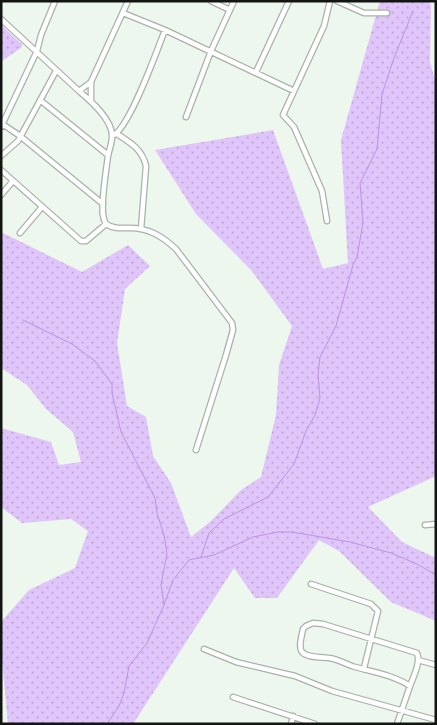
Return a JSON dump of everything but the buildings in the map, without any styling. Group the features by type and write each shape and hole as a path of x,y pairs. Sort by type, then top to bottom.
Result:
{"street":[{"path":"55,1 41,34 37,51 2,125 20,136 103,204"},
{"path":"91,101 91,82 128,1"},
{"path":"211,1 230,10"},
{"path":"186,117 211,51 234,1"},
{"path":"256,72 289,1"},
{"path":"327,221 322,191 294,127 283,118 284,112 324,26 330,1"},
{"path":"337,1 364,13 387,12"},
{"path":"123,13 165,30 294,91"},
{"path":"1,20 91,101 115,135 138,148 146,166 141,229"},
{"path":"165,30 133,107 115,135 108,155 103,219 106,224 119,228 141,229 159,234 176,249 232,323 233,330 196,450"},
{"path":"1,156 10,150 20,136 56,71"},
{"path":"79,91 91,82"},
{"path":"40,100 108,155"},
{"path":"1,170 81,241 86,241 106,224"},
{"path":"1,195 13,181"},
{"path":"20,233 42,207"},
{"path":"425,526 436,524"},
{"path":"312,584 376,607 378,611 364,668"},
{"path":"397,724 410,686 418,660 417,653 323,624 313,624 303,629 301,650 303,653 336,659 356,667 399,679 410,686"},
{"path":"204,649 236,662 295,676 332,691 436,720"},
{"path":"418,660 436,665"},
{"path":"233,697 315,724"},
{"path":"291,724 293,716"}],"shaded area":[{"path":"380,1 428,1 431,5 430,62 436,84 436,476 368,507 402,542 436,558 436,621 391,602 339,551 319,540 277,598 255,598 234,568 133,724 8,724 2,659 1,622 29,590 75,568 88,531 71,519 22,523 1,507 1,428 51,442 59,465 81,462 73,432 46,409 27,385 1,368 1,232 82,272 128,245 150,266 125,289 117,343 127,406 146,417 153,456 171,483 191,537 211,521 241,490 261,477 276,415 279,365 292,326 251,270 196,214 155,150 273,130 323,269 348,263 341,140"},
{"path":"1,25 22,44 22,47 2,61"}],"waterway":[{"path":"201,557 209,533 224,519 268,497 294,464 306,431 315,415 320,398 318,374 320,357 336,326 357,257 363,223 360,183 377,149 382,94 413,11"},
{"path":"23,320 72,344 95,361 112,384 112,393 121,432 155,498 157,513 164,535 167,554 161,585 164,604"},
{"path":"107,724 119,706 124,693 129,666 147,643 173,580 189,560 214,555 253,537 278,532 292,532 350,542 391,553 417,564 436,575"}]}
